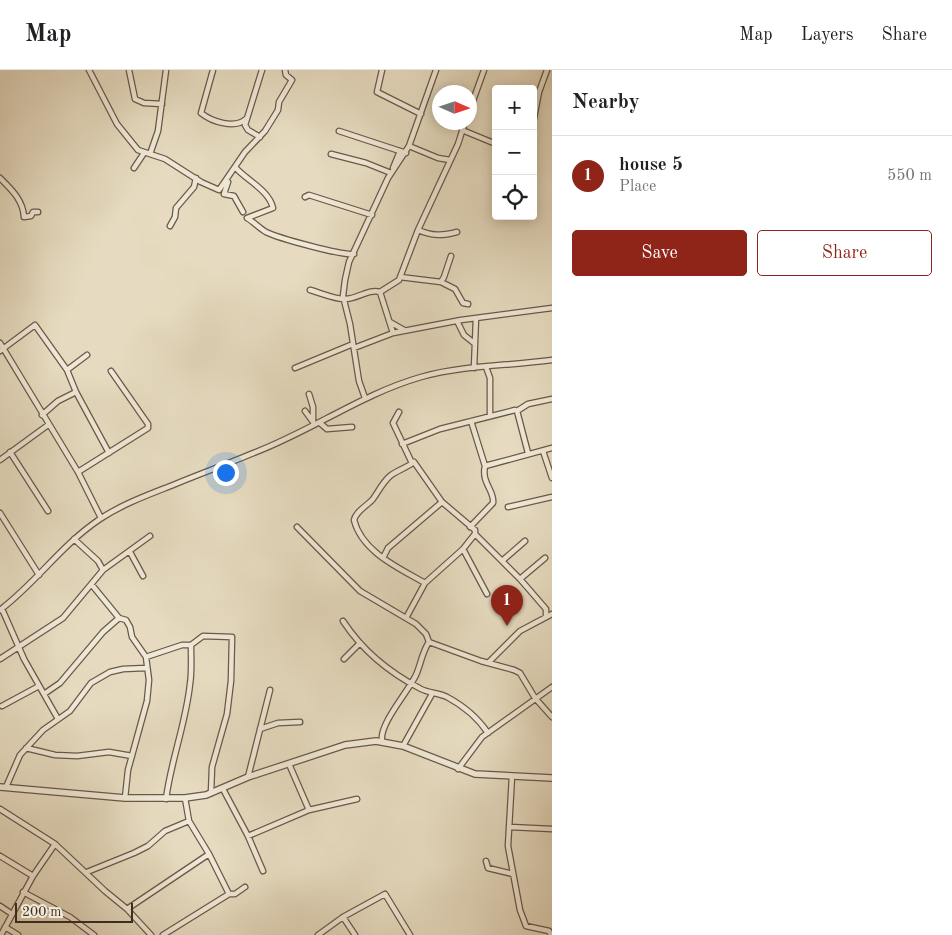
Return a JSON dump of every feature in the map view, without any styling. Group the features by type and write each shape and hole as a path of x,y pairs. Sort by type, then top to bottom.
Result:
{"street":[{"path":"89,70 116,124 132,144 219,190 236,169"},
{"path":"129,70 135,99 144,103 162,104"},
{"path":"134,168 149,152 162,104 166,70"},
{"path":"213,70 201,112 226,124 239,124 246,119"},
{"path":"260,137 246,128 246,119 262,70"},
{"path":"243,212 234,196 224,194 245,152 260,137 278,110 279,102 292,80 286,75 285,70"},
{"path":"382,70 377,92 421,114"},
{"path":"392,172 406,153 436,70"},
{"path":"477,89 484,70"},
{"path":"537,103 547,70"},
{"path":"380,292 386,286 398,281 462,130 492,142"},
{"path":"339,131 406,153"},
{"path":"409,146 438,158 450,160"},
{"path":"365,398 359,381 344,299 345,280 351,254 372,215 400,151"},
{"path":"331,154 392,172"},
{"path":"236,169 266,195 272,204 273,208 248,218 259,228 281,238 351,254"},
{"path":"0,178 16,194 23,208 24,216 30,216 33,212 38,212"},
{"path":"170,226 175,217 176,208 194,188 196,178"},
{"path":"305,197 308,195 352,207 372,215"},
{"path":"418,230 443,236 457,232"},
{"path":"441,282 450,256"},
{"path":"400,276 441,282 455,289 463,303 468,304"},
{"path":"310,290 344,299 374,291 380,292"},
{"path":"380,292 393,333"},
{"path":"295,368 404,330 552,308"},
{"path":"474,368 476,318"},
{"path":"390,321 404,330"},
{"path":"456,321 464,335 474,342"},
{"path":"2,350 35,325 67,370 76,392 109,453"},
{"path":"0,343 2,350 78,472 101,518"},
{"path":"67,370 86,355"},
{"path":"58,719 20,652 19,646 1,610 39,575 58,552 101,518 149,494 268,448 365,398 423,376 474,368 552,360"},
{"path":"486,367 490,378 490,415"},
{"path":"78,472 147,430 148,426 111,371"},
{"path":"42,415 58,401 76,392"},
{"path":"309,394 316,423"},
{"path":"402,444 440,429 490,415 517,411 526,405 552,399"},
{"path":"305,411 316,423 327,429 352,427"},
{"path":"517,411 528,453"},
{"path":"399,412 393,422 411,461 414,462 442,502 475,530 476,534 520,579 549,615 520,630 489,662"},
{"path":"470,527 494,499 486,486 485,466 471,421"},
{"path":"0,460 48,425"},
{"path":"485,466 552,448"},
{"path":"543,450 552,478"},
{"path":"10,452 48,511"},
{"path":"414,462 386,479 372,500 355,516 355,524 368,546 383,558 424,583"},
{"path":"508,507 552,497"},
{"path":"383,558 388,548 442,502"},
{"path":"0,513 39,575"},
{"path":"297,527 360,591 406,618 424,630 428,636 429,642 411,683 384,726 382,741"},
{"path":"406,618 424,583 463,550 476,534"},
{"path":"0,659 63,618 104,570 150,536"},
{"path":"74,538 98,561 104,570"},
{"path":"502,561 525,540"},
{"path":"463,550 488,594"},
{"path":"130,552 143,576"},
{"path":"520,579 545,558"},
{"path":"92,585 119,618 123,618 128,623 132,637 146,657 149,680 147,701 132,756 125,798"},
{"path":"44,694 50,688 60,683 99,636 119,618"},
{"path":"343,620 360,643 386,667 432,694 444,696 453,701 478,719 488,732"},
{"path":"146,657 182,645 191,645 207,635 230,635 233,639 227,714 212,767 211,793"},
{"path":"429,642 520,673 535,698 552,717"},
{"path":"344,659 360,643"},
{"path":"166,799 169,775 174,761 190,684 191,645"},
{"path":"146,668 123,669 99,676 82,692 70,711 43,730 26,748 3,787 125,798 185,798 211,793 248,778 345,745 382,741 403,746 458,769 475,774 552,778"},
{"path":"2,706 40,686"},
{"path":"458,769 474,746 488,732 552,687"},
{"path":"248,778 270,690"},
{"path":"403,746 432,694"},
{"path":"260,729 278,724 300,722"},
{"path":"26,748 55,755 77,756 109,752 132,756"},
{"path":"289,764 309,810"},
{"path":"512,776 508,846 524,922 526,926 549,931 551,935"},
{"path":"223,789 248,836 263,871"},
{"path":"185,798 189,821 209,854 229,894"},
{"path":"248,836 309,810 357,799"},
{"path":"0,809 55,844 127,909 151,935"},
{"path":"87,872 148,846 166,831 189,821"},
{"path":"510,827 552,829"},
{"path":"1,935 23,892 55,844"},
{"path":"127,909 209,854"},
{"path":"0,856 33,876"},
{"path":"486,861 488,868 513,874"},
{"path":"163,935 229,894 235,894 246,887"},
{"path":"23,892 70,917 93,935"},
{"path":"318,935 344,917 385,894 410,935"},
{"path":"0,906 12,914"},
{"path":"344,917 355,935"},
{"path":"5,927 18,935"}],"place":[{"name":"house 5","path":"507,626"}]}
